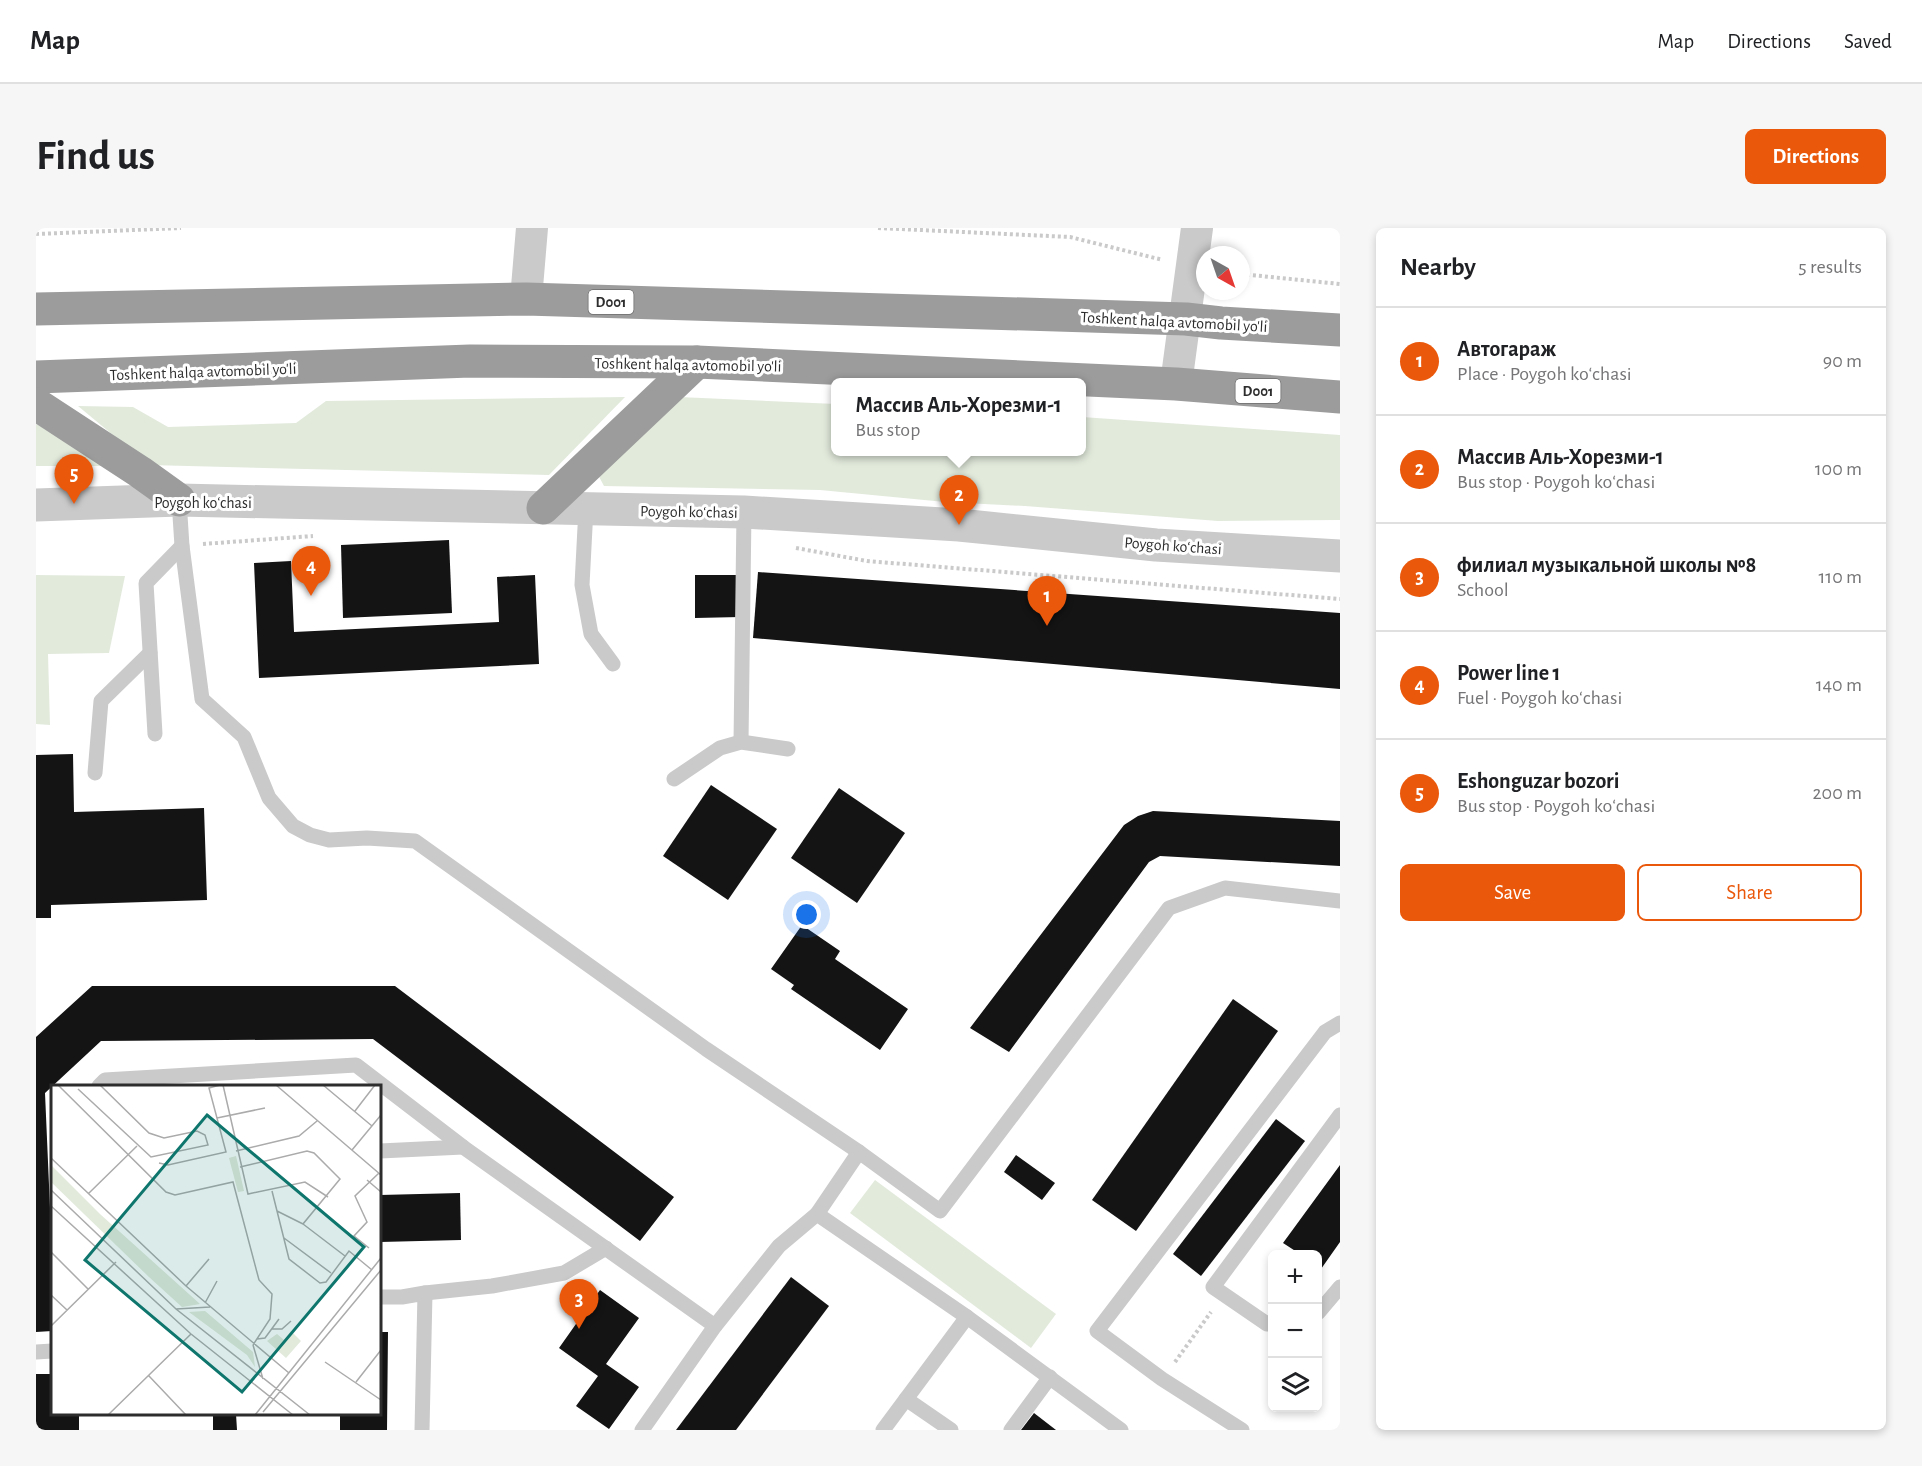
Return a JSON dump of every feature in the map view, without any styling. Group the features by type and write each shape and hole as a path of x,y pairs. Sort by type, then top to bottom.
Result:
{"highway":[{"name":"Toshkent halqa avtomobil yo'li","path":"36,309 526,300 1185,319 1340,330"},
{"name":"Toshkent halqa avtomobil yo'li","path":"36,377 470,361 697,362 1045,378"},
{"path":"543,508 697,362"},
{"name":"Toshkent halqa avtomobil yo'li","path":"1086,380 1176,384 1340,397"},
{"path":"36,404 179,500"}],"street":[{"path":"526,300 532,228"},
{"path":"1176,384 1197,228"},
{"name":"Poygoh koʻchasi","path":"36,505 179,500 744,512 959,525 1156,545 1340,556"}],"lane":[{"path":"179,500 182,546 202,699 244,737 269,798 293,826 310,835 329,840 368,838 415,841 706,1050 860,1152 940,1211 1169,908 1225,888 1340,901"},
{"path":"586,508 582,585 591,634 614,664"},
{"path":"741,742 744,512"},
{"path":"155,734 146,584 182,546"},
{"path":"95,774 101,700 150,653"},
{"path":"674,779 720,748 741,742 788,749"},
{"path":"1242,1430 1162,1379 1097,1331 1325,1032 1340,1023"},
{"path":"100,1085 105,1080 356,1065 463,1147 715,1326"},
{"path":"1268,1323 1213,1287 1340,1115"},
{"path":"381,1151 463,1147"},
{"path":"642,1430 715,1326 779,1246 817,1214 860,1152"},
{"path":"817,1214 967,1317 1121,1430"},
{"path":"381,1297 402,1297 492,1286 564,1273 606,1248"},
{"path":"1322,1307 1340,1287"},
{"path":"422,1430 425,1293"},
{"path":"883,1430 967,1317"},
{"path":"1011,1430 1050,1377"},
{"path":"906,1399 951,1430"}],"path":[{"path":"36,234 181,228"},
{"path":"878,228 1070,237 1192,267"},
{"path":"1250,275 1340,284"},
{"path":"1162,1379 1224,1294"}],"shaded area":[{"path":"625,397 549,475 149,465 78,406 133,407 168,427 296,423 326,401"},
{"path":"679,397 831,404 831,456 1086,456 1086,417 1340,435 1340,520 1218,521 945,502 820,490 604,486 597,473"},
{"path":"36,424 42,427 104,466 36,466"},
{"path":"36,575 125,576 109,653 48,654 50,725 36,724"},
{"path":"875,1180 1056,1314 1031,1348 850,1213"}],"building":[{"path":"449,540 452,613 343,618 341,545"},
{"path":"291,561 294,632 499,622 497,577 535,575 539,664 259,678 254,563"},
{"path":"758,572 1340,613 1340,689 753,638"},
{"path":"695,575 739,575 740,617 695,618"},
{"path":"73,754 74,812 204,808 207,900 51,905 51,918 36,918 36,755"},
{"path":"711,785 777,829 728,900 663,856"},
{"path":"839,788 905,833 857,903 791,858"},
{"path":"1153,811 1340,821 1340,866 1160,856 1149,862 1009,1052 970,1028 1124,825 1138,816"},
{"path":"802,925 840,951 835,959 908,1009 880,1050 791,989 794,985 771,969"},
{"path":"92,986 395,986 674,1197 640,1241 373,1039 101,1041 45,1093 51,1231 51,1331 36,1332 36,1037"},
{"path":"1233,999 1278,1031 1136,1231 1092,1200"},
{"path":"1276,1119 1305,1141 1201,1276 1173,1254"},
{"path":"1016,1155 1055,1183 1042,1200 1004,1172"},
{"path":"1340,1165 1340,1242 1322,1268 1322,1250 1294,1250 1283,1243"},
{"path":"460,1193 461,1240 381,1242 381,1195"},
{"path":"791,1277 829,1306 736,1430 676,1430"},
{"path":"600,1290 639,1318 606,1364 639,1387 609,1429 576,1406 598,1376 559,1348"},
{"path":"381,1332 388,1332 387,1430 340,1430 340,1415 381,1415"},
{"path":"36,1374 51,1374 51,1415 79,1415 79,1430 36,1430"},
{"path":"1034,1413 1056,1430 1021,1430"},
{"path":"213,1415 236,1415 237,1430 213,1430"}],"place":[{"name":"Eshonguzar bozori","path":"74,504"},
{"name":"Массив Аль-Хорезми-1","path":"959,525"},
{"name":"Power line 1","path":"311,596"},
{"name":"Автогараж","path":"1047,626"},
{"name":"филиал музыкальной школы №8","path":"579,1329"}]}
